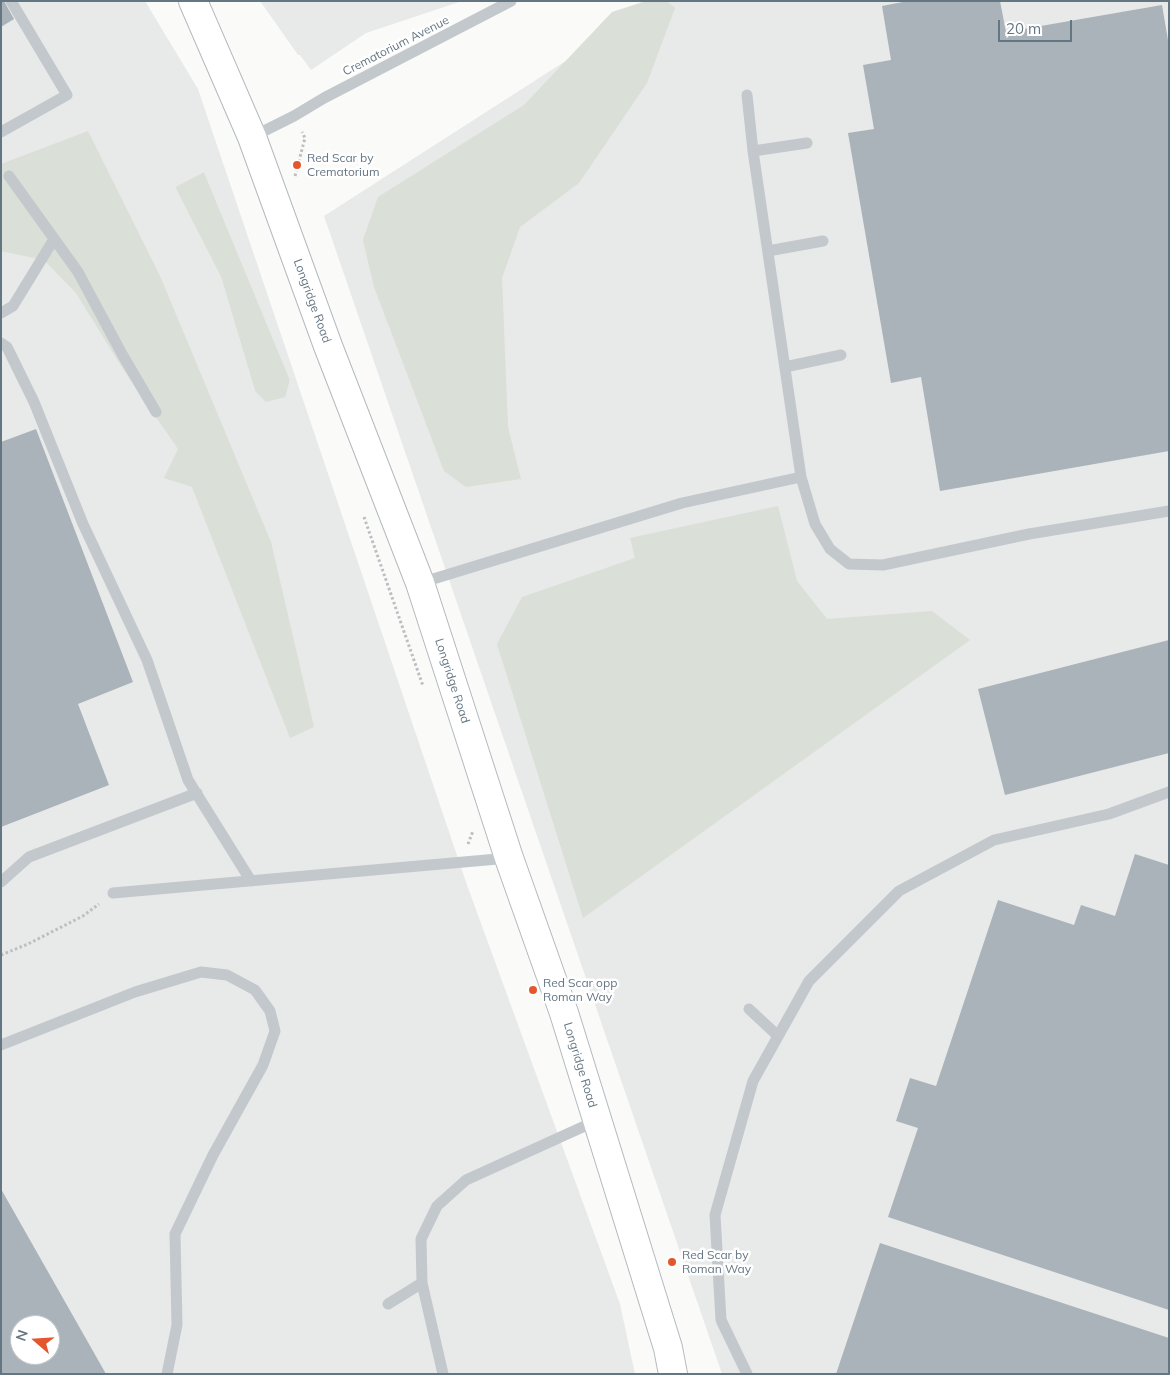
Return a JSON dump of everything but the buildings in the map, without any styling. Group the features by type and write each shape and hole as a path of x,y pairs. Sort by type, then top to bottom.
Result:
{"main road":[{"name":"Longridge Road","path":"193,1 252,137 328,346 420,583 509,858 564,1013 668,1348 673,1374"}],"lane":[{"path":"1,132 67,95 10,1"},
{"name":"Crematorium Avenue","path":"252,137 512,1"},
{"path":"746,95 802,477 815,524 830,549 849,564 884,565 1029,534 1169,511"},
{"path":"753,151 808,143"},
{"path":"8,176 78,272 156,412"},
{"path":"1,313 13,306 54,239"},
{"path":"768,251 823,241"},
{"path":"1,343 7,348 34,402 82,524 147,660 188,780 251,881"},
{"path":"785,367 841,355"},
{"path":"420,583 682,503 802,477"},
{"path":"747,1374 721,1320 715,1215 753,1081 809,981 899,891 994,840 1108,814 1169,792"},
{"path":"1,882 29,857 197,794"},
{"path":"113,893 509,858"},
{"path":"1,1045 135,992 201,972 227,975 255,990 270,1011 275,1031 263,1065 213,1155 175,1234 177,1325 167,1374"},
{"path":"749,1009 778,1036"},
{"path":"443,1374 422,1283 421,1239 437,1206 466,1180 598,1120"},
{"path":"388,1304 422,1283"}],"path":[{"path":"361,509 424,689"},
{"path":"462,849 468,844 473,830"},
{"path":"1,955 28,944 83,916 113,893"}],"shaded area":[{"path":"1,1 145,1 198,89 467,885 620,1304 635,1374 1,1374","holes":["204,172 290,380 284,397 255,391 221,277 175,187"]},
{"path":"260,1 462,1 366,33 311,70 300,55 298,55"},
{"path":"646,1 667,1 675,8 647,83 579,183 520,227 502,278 508,427 521,479 466,487 444,471 374,287 363,240 378,197 524,105 612,12"},
{"path":"659,1 1169,1 1169,1374 722,1374 324,216"},
{"path":"88,131 160,276 271,542 314,727 290,738 192,487 164,478 178,449 123,369 76,293 44,260 1,251 1,164"},
{"path":"204,172 290,380 285,397 266,402 255,391 221,277 175,187"},
{"path":"778,506 797,581 827,619 932,611 970,640 583,918 497,644 522,597 635,558 630,538"}],"place":[{"name":"Red Scar by Crematorium","path":"297,165"},
{"name":"Red Scar opp Roman Way","path":"533,990"},
{"name":"Red Scar by Roman Way","path":"672,1262"}]}
